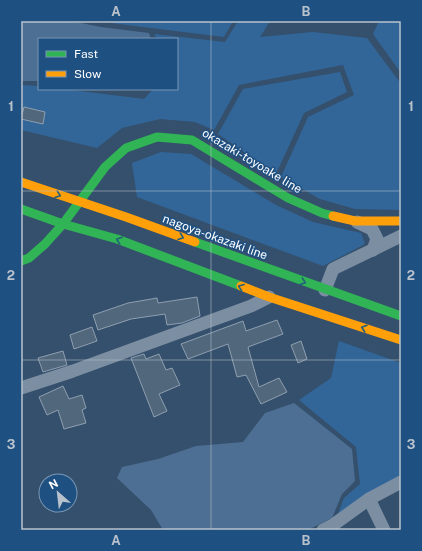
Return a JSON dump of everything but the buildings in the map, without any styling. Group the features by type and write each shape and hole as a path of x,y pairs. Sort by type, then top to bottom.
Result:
{"main road":[{"name":"okazaki-toyoake line","path":"21,261 29,258 63,224 105,166 126,148 157,137 192,140 288,198 322,213 355,221 401,221"},
{"name":"nagoya-okazaki line","path":"21,182 126,217 325,290 401,316"},
{"path":"21,209 63,224 116,239 269,297 401,340"}],"street":[{"path":"355,221 372,230 377,239 373,250"},
{"path":"325,290 333,269 401,236"},
{"path":"21,388 251,306 269,297"},
{"path":"323,530 333,525 369,499 401,482"},
{"path":"369,499 384,530"}],"shaded area":[{"path":"21,21 71,21 101,27 149,33 151,38 38,38 38,81 21,81"},
{"path":"95,21 233,21 224,37"},
{"path":"238,21 270,21 260,37 313,32 367,38 401,84 401,210 355,209 320,199 281,177 308,117 354,95 343,65 239,85 214,130 195,122 160,119 122,128 97,148 21,130 21,85 38,86 38,90 72,90 144,99 152,90 178,90 178,38 156,38 154,34 225,42"},
{"path":"379,21 401,21 401,73 373,34"},
{"path":"340,72 347,92 304,113 276,174 218,134 243,89"},
{"path":"161,152 191,154 276,205 313,222 361,233 365,244 323,266 137,197 132,163"},
{"path":"339,341 401,363 401,472 398,477 337,517 344,498 360,484 356,447 299,400 331,378"},
{"path":"294,403 352,449 355,481 342,494 332,518 308,530 163,530 151,510 117,478 122,467 158,459 196,446 243,442 265,413"}],"traffic: fast":[{"path":"21,261 29,258 45,244 63,224 105,167 126,148 157,137 192,140 288,198 322,213 333,216"},
{"path":"21,209 63,224 117,239 241,286"},
{"path":"195,242 401,316"}],"traffic: slow":[{"path":"21,182 195,242"},
{"path":"333,216 355,221 401,221"},
{"path":"241,286 269,297 401,340"}]}
